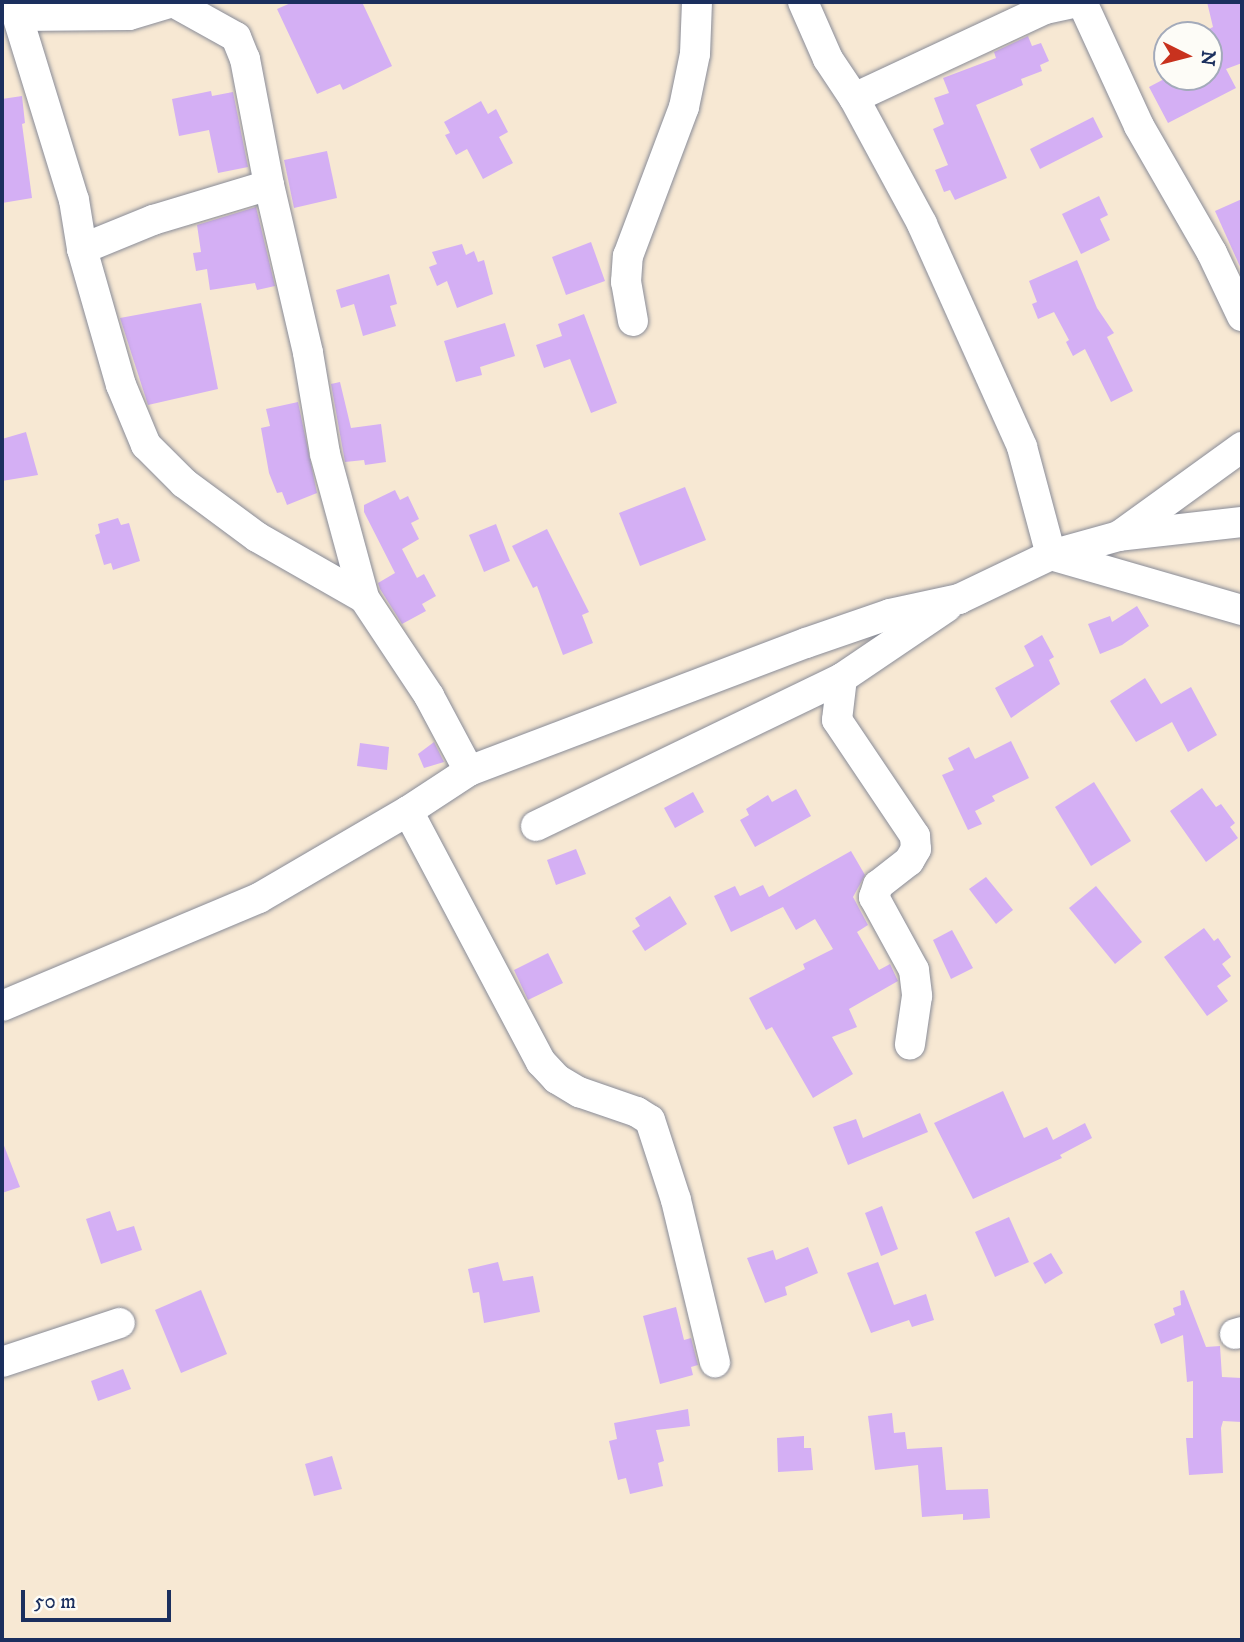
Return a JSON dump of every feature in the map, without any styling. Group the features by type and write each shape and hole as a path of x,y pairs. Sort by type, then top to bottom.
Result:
{"street":[{"path":"364,598 257,537 184,483 146,445 121,385 82,249 74,200 16,9 129,15 173,2 236,37 245,59 269,186 302,327 325,454 364,598 429,696 469,771"},
{"path":"634,321 625,282 628,256 684,107 695,54 697,2"},
{"path":"803,2 828,59 853,98 922,224 1022,447 1051,555"},
{"path":"853,98 1045,9 1079,2 1139,126 1212,253 1242,316"},
{"path":"82,249 153,220 269,186"},
{"path":"1119,536 1242,447"},
{"path":"536,827 842,678 959,599 1051,555 1119,536 1242,522"},
{"path":"1051,555 1242,610"},
{"path":"2,1006 259,898 408,811 469,771 806,643 890,614 959,599"},
{"path":"842,678 836,720 915,836 916,849 909,861 878,885 874,897 914,970 917,996 910,1044"},
{"path":"408,811 541,1062 557,1079 579,1092 637,1112 650,1121 676,1200 715,1362"},
{"path":"2,1362 120,1323"}],"building":[{"path":"293,2 362,2 392,66 343,90 340,84 317,94 277,9"},
{"path":"1207,2 1242,2 1242,63 1226,69 1236,88 1168,123 1149,87 1153,85 1153,91 1223,91 1223,21 1212,21"},
{"path":"1028,36 1032,46 1041,43 1049,61 1040,65 1042,71 1021,79 1023,85 976,105 1007,178 955,200 950,190 944,192 935,170 948,165 933,129 944,124 934,98 949,93 943,78 996,58 994,52"},
{"path":"211,91 212,96 233,92 248,167 218,173 209,130 179,136 172,99"},
{"path":"22,96 25,123 22,124 32,198 2,203 2,99"},
{"path":"481,101 488,114 496,109 508,132 499,137 513,163 483,179 467,149 456,155 445,135 450,133 444,122"},
{"path":"1093,117 1103,137 1040,169 1030,149"},
{"path":"327,151 337,198 294,208 284,160"},
{"path":"1099,196 1108,215 1100,219 1110,240 1081,254 1062,214"},
{"path":"1242,199 1242,271 1215,211"},
{"path":"256,207 275,286 257,290 255,283 210,290 207,269 196,271 193,253 201,252 197,225"},
{"path":"591,242 605,281 566,295 552,257"},
{"path":"462,244 466,255 474,251 478,262 484,260 493,294 457,308 447,281 437,286 429,267 437,264 432,252"},
{"path":"1077,260 1097,308 1114,333 1107,337 1133,391 1111,402 1085,349 1073,356 1066,342 1069,340 1054,312 1038,319 1032,304 1037,302 1029,281"},
{"path":"389,274 397,304 390,306 396,326 363,336 354,304 341,308 336,290"},
{"path":"201,303 218,389 148,405 120,318"},
{"path":"584,314 617,403 591,413 570,359 544,368 536,345 562,336 558,324"},
{"path":"505,323 515,356 480,367 482,375 456,382 444,341"},
{"path":"340,382 351,428 381,424 386,462 365,465 364,460 345,462 331,384"},
{"path":"298,402 317,493 287,505 282,492 277,493 269,473 261,428 270,426 266,409"},
{"path":"26,432 38,475 2,481 2,439"},
{"path":"685,487 706,540 640,566 619,513"},
{"path":"395,490 400,500 408,496 419,519 411,523 419,539 402,549 417,578 424,574 436,596 422,604 426,611 402,624 378,583 395,573 364,512 364,505"},
{"path":"118,518 121,525 129,523 140,561 113,570 111,563 104,565 95,535 100,533 98,524"},
{"path":"496,524 510,561 484,572 469,535"},
{"path":"547,529 589,612 582,615 593,643 563,655 537,586 533,588 512,546"},
{"path":"1137,606 1149,626 1122,645 1100,654 1088,624 1110,616 1112,622"},
{"path":"1042,635 1054,657 1049,660 1060,684 1011,718 995,688 1034,666 1024,646"},
{"path":"1145,678 1161,704 1191,687 1217,735 1188,752 1172,722 1136,742 1110,701"},
{"path":"1011,741 1029,778 992,796 995,801 975,811 982,824 968,830 942,775 954,770 948,758 969,747 975,759"},
{"path":"434,742 444,762 424,768 418,754"},
{"path":"360,743 389,747 387,770 357,766"},
{"path":"1094,782 1131,841 1091,866 1055,807"},
{"path":"1202,788 1216,807 1221,804 1235,823 1230,827 1238,838 1206,862 1170,811"},
{"path":"796,789 811,816 755,847 740,820 749,815 746,809 768,795 772,802"},
{"path":"693,792 704,812 675,828 664,808"},
{"path":"576,849 586,874 556,885 547,860"},
{"path":"851,851 865,875 853,897 868,925 857,932 879,970 890,964 898,981 849,1009 857,1027 832,1037 853,1074 813,1098 772,1027 766,1030 749,998 805,969 803,964 833,949 815,919 796,930 783,907 731,932 714,896 735,886 740,896 763,885 769,897"},
{"path":"986,877 1013,910 996,924 969,889"},
{"path":"1096,886 1142,942 1115,964 1069,908"},
{"path":"670,896 687,924 645,951 632,931 640,926 635,918"},
{"path":"1204,928 1214,941 1218,938 1231,957 1222,964 1231,976 1217,986 1228,1001 1207,1016 1164,957"},
{"path":"952,930 973,968 951,979 933,940"},
{"path":"548,953 563,983 528,1000 514,970"},
{"path":"1003,1091 1024,1138 1047,1127 1053,1140 1085,1123 1092,1138 1060,1155 1062,1158 973,1199 934,1123"},
{"path":"920,1113 928,1132 848,1165 833,1127 856,1119 863,1138"},
{"path":"2,1144 20,1187 2,1193"},
{"path":"882,1206 898,1249 881,1256 865,1213"},
{"path":"110,1211 117,1231 134,1226 142,1250 101,1264 86,1219"},
{"path":"1009,1217 1029,1262 995,1277 975,1232"},
{"path":"808,1247 818,1273 785,1287 787,1295 765,1303 747,1258 773,1250 776,1260"},
{"path":"1051,1253 1063,1273 1045,1284 1033,1263"},
{"path":"498,1262 503,1281 533,1276 540,1312 484,1323 479,1292 473,1293 468,1269"},
{"path":"878,1262 894,1305 926,1294 934,1320 912,1327 909,1320 871,1333 847,1273"},
{"path":"201,1290 227,1354 181,1373 155,1310"},
{"path":"1184,1290 1206,1347 1220,1346 1222,1377 1242,1378 1242,1422 1223,1421 1221,1428 1223,1473 1189,1475 1186,1438 1193,1438 1193,1381 1187,1382 1183,1335 1161,1344 1154,1324 1175,1315 1173,1308 1181,1305 1180,1291"},
{"path":"676,1307 684,1340 691,1338 698,1365 691,1367 693,1375 660,1384 643,1316"},
{"path":"123,1369 131,1389 98,1401 91,1381"},
{"path":"688,1409 690,1426 656,1430 664,1461 658,1463 663,1486 630,1494 626,1478 618,1480 609,1441 617,1439 614,1423"},
{"path":"892,1413 894,1433 905,1432 907,1449 942,1447 946,1490 988,1489 990,1518 963,1520 963,1514 922,1517 918,1465 875,1470 868,1416"},
{"path":"804,1436 804,1448 811,1448 813,1470 778,1472 777,1438"},
{"path":"332,1456 342,1489 314,1496 305,1464"}]}
